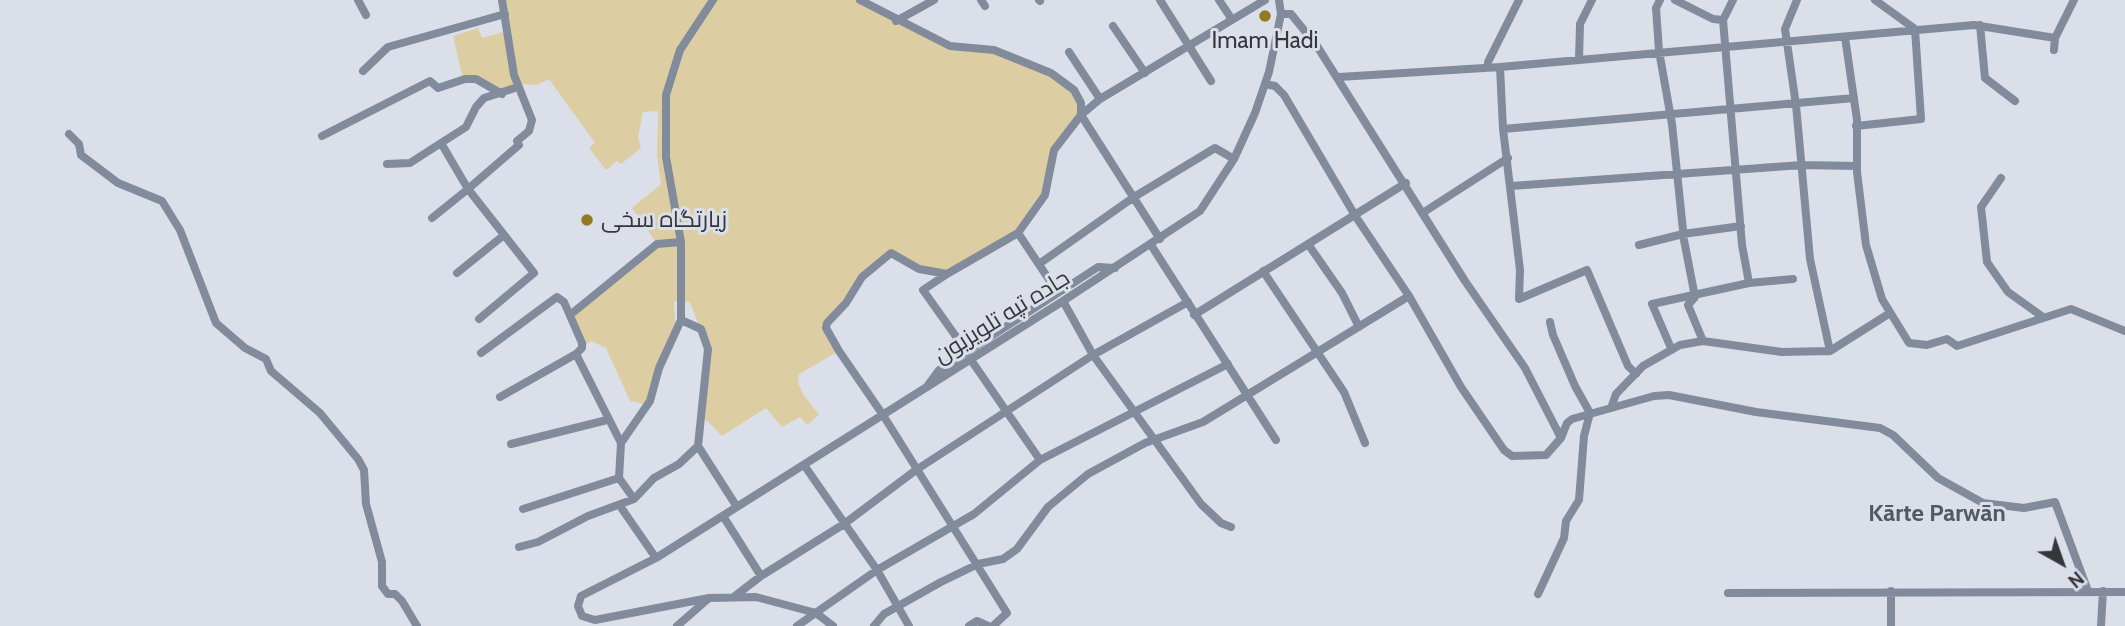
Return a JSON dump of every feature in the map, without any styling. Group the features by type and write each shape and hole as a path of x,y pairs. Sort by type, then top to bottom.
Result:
{"street":[{"path":"358,0 366,15"},
{"path":"432,218 519,145 517,141 529,131 533,120 518,87 502,0"},
{"path":"635,499 619,478 621,443 650,401 659,368 681,320 681,242 666,158 667,88 680,50 713,0"},
{"path":"860,0 950,46 994,50 1051,73 1074,90 1081,103 1081,115 1160,239"},
{"path":"896,20 934,0"},
{"path":"1160,0 1211,81"},
{"path":"1219,0 1231,18"},
{"path":"1040,460 923,290 1018,233 1045,195 1054,150 1081,115 1100,99 1188,44 1265,0"},
{"name":"جاده تپه تلویزیون","path":"709,598 596,620 582,616 578,606 582,596 656,558 927,388 969,356 1116,268 1200,211 1234,159 1265,83 1282,14 1279,0"},
{"path":"1489,67 1488,62 1519,0"},
{"path":"1579,59 1580,24 1592,0"},
{"path":"1660,0 1656,8 1659,51 1670,113 1683,234 1695,297"},
{"path":"1675,0 1713,19 1723,20"},
{"path":"1733,0 1723,20 1724,47 1749,283"},
{"path":"1797,0 1785,29 1796,105 1810,259 1830,351"},
{"path":"1875,0 1915,29"},
{"path":"2054,50 2055,38 2074,0"},
{"path":"363,71 388,47 505,14"},
{"path":"1282,14 1291,14 1339,77 1525,369 1561,438"},
{"path":"1114,26 1145,73"},
{"path":"1339,77 1500,67 1659,51 1789,43 1915,29 1980,26 2055,38"},
{"path":"1980,26 1985,78 2015,101"},
{"path":"1856,126 1921,119 1915,29"},
{"path":"1845,37 1854,98 1857,166 1866,246 1874,276 1890,313 1909,343 1927,345 1947,339 1957,345 2071,309 2125,331"},
{"path":"1069,52 1100,99"},
{"path":"1500,67 1503,129 1520,270 1519,299 1587,270 1628,366 1636,374"},
{"path":"322,136 430,80 438,88 465,79 476,79 502,94"},
{"path":"1265,83 1276,86 1284,95 1356,217 1409,296 1461,387 1504,450 1512,456 1546,455 1561,438 1567,423 1590,413 1669,395 1756,412 1880,428 1893,435 1938,478 1983,503 2024,508 2055,502 2088,592"},
{"path":"387,164 410,163 466,127 484,98 518,87"},
{"path":"1503,129 1854,98"},
{"path":"69,134 79,144 81,155 118,183 162,201 180,230 216,323 245,348 266,359 271,372 320,413 358,459 364,470 366,504 382,562 382,586 388,594 395,594 402,601 417,626"},
{"path":"441,143 468,189 534,273 479,319"},
{"path":"1039,264 1134,197 1215,148 1234,159"},
{"path":"1424,212 1508,158"},
{"path":"1511,186 1802,165 1857,166"},
{"path":"2001,178 1981,207 1987,262 2008,292 2043,317"},
{"path":"1194,315 1356,217 1406,183"},
{"path":"1639,245 1683,234 1741,226"},
{"path":"1018,233 1058,293"},
{"path":"457,273 504,235"},
{"path":"570,315 657,244 681,242"},
{"path":"1308,244 1342,293 1359,327"},
{"path":"1151,245 1276,440"},
{"path":"947,274 919,269 891,253 862,277 826,328 1007,613 993,626"},
{"path":"969,356 1098,267 1116,268"},
{"path":"1263,271 1344,392 1365,443"},
{"path":"1671,348 1653,304 1695,297 1749,283 1793,279"},
{"path":"874,626 884,614 978,564 1003,559 1017,549 1048,507 1088,474 1155,440 1203,422 1409,296"},
{"path":"481,353 557,297 570,315 582,348 500,397"},
{"path":"1695,297 1688,305 1703,341"},
{"path":"1063,301 1093,355 1201,505 1221,523 1231,527"},
{"path":"735,596 761,576 844,524 916,470 1093,355 1188,302"},
{"path":"1611,408 1616,394 1636,374 1671,348 1703,341 1782,352 1830,351 1890,313"},
{"path":"681,320 701,329 708,349 698,446 737,507"},
{"path":"1538,594 1564,538 1566,521 1579,500 1584,436 1590,413 1575,386 1550,323"},
{"path":"576,354 607,420 621,443"},
{"path":"797,626 877,570 974,514 1040,460 1228,364"},
{"path":"511,444 607,420"},
{"path":"519,547 538,542 588,516 635,499 654,478 679,464 698,446"},
{"path":"804,465 877,570 909,626"},
{"path":"523,509 619,478"},
{"path":"620,506 656,558"},
{"path":"723,516 761,576"},
{"path":"1891,591 1891,626"},
{"path":"2101,626 2103,591"},
{"path":"1728,593 2125,592"},
{"path":"677,626 709,598 735,596 756,597 816,613 833,626"},
{"path":"969,626 977,621 988,626"}],"shaded area":[{"path":"502,0 860,0 950,45 1009,54 1074,90 1081,115 1054,150 1045,195 1018,233 965,266 939,273 891,253 862,277 827,323 839,351 799,374 798,383 803,394 819,415 807,425 800,417 782,427 766,408 722,436 705,419 710,355 690,302 674,301 676,337 649,405 630,401 606,348 591,341 582,348 570,315 657,244 632,208 661,184 657,156 658,111 643,112 638,137 641,148 621,164 617,161 606,170 589,148 595,143 549,79 537,85 524,84 500,94 477,81 463,79 453,36 478,28 482,38 507,31"}],"place":[{"name":"Imam Hadi","path":"1265,16"},
{"name":"زیارتگاه سخی","path":"587,220"}],"district":[{"name":"Kārte Parwān","path":"1937,514"}]}
